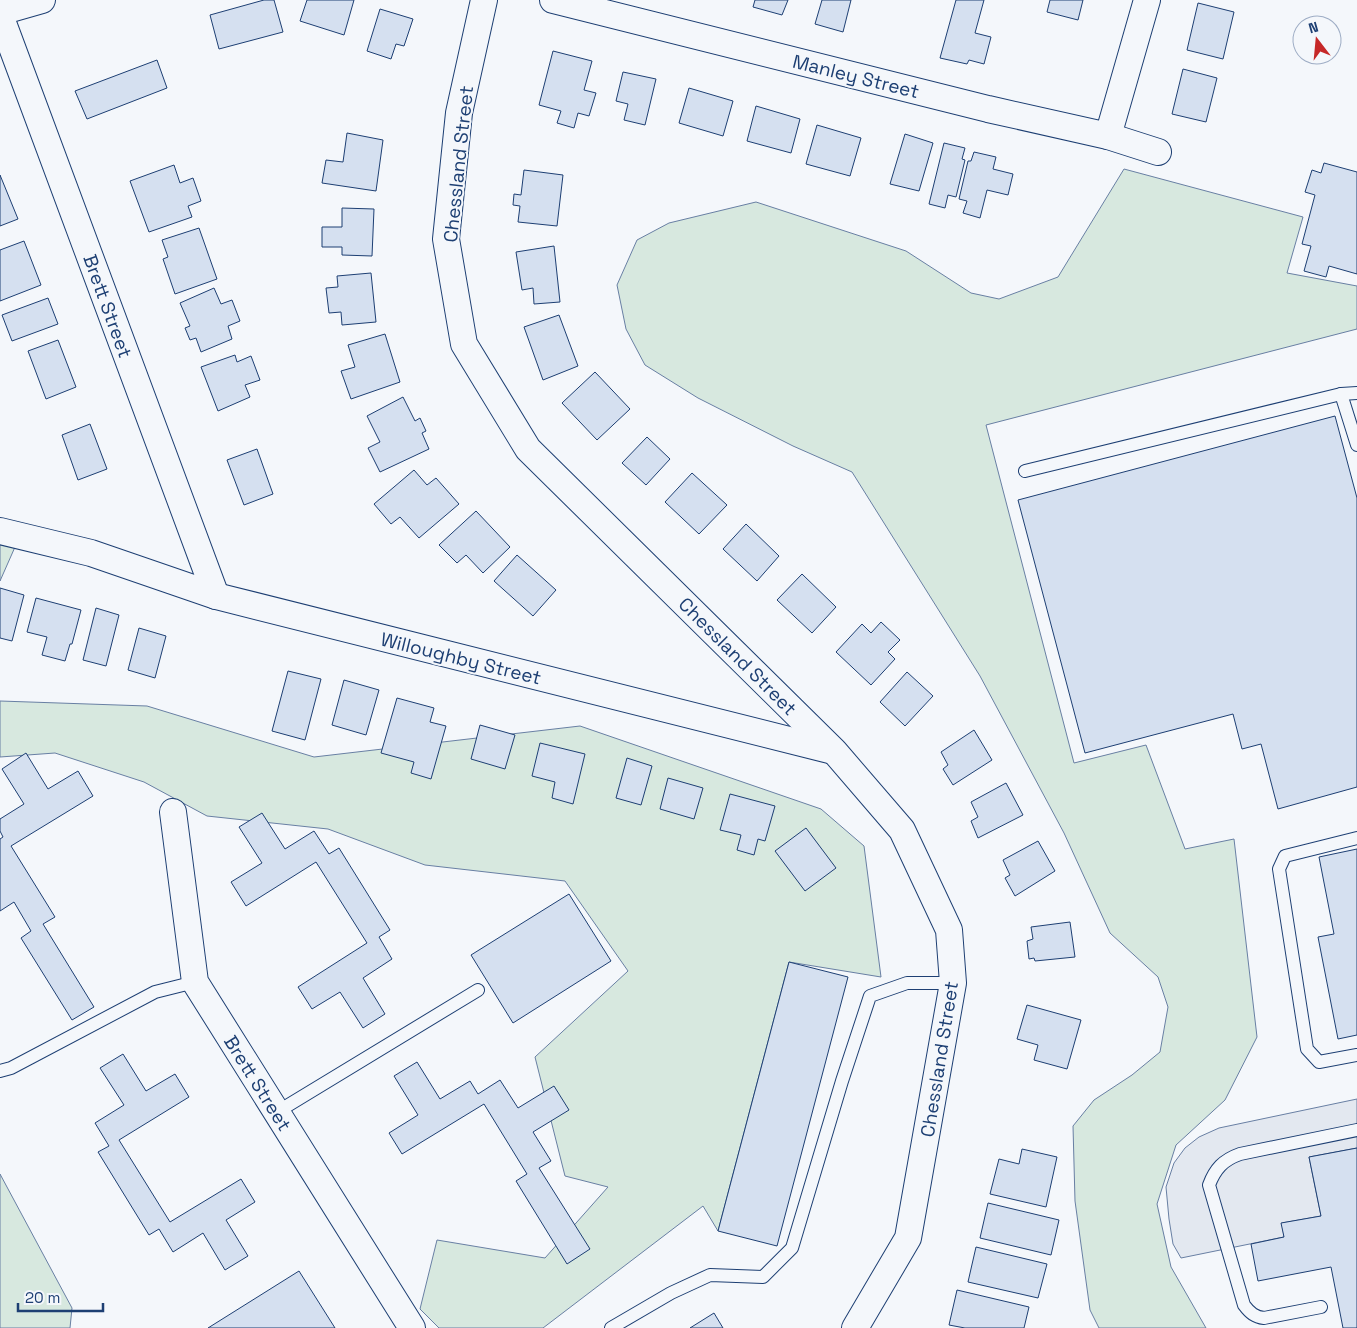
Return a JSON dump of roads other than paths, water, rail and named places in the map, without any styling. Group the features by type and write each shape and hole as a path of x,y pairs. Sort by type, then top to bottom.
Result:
{"street":[{"path":"0,14 42,0"},
{"name":"Chessland Street","path":"484,0 459,113 446,239 464,344 528,449 834,751 902,830 949,930 953,983 908,1238 855,1328"},
{"name":"Manley Street","path":"553,0 978,106 1108,136 1158,152"},
{"path":"1108,136 1147,0"},
{"name":"Brett Street","path":"0,14 216,596"},
{"name":"Willoughby Street","path":"0,531 91,553 216,596 834,751"},
{"name":"Brett Street","path":"172,812 195,982 412,1328"}],"lane":[{"path":"1025,471 1341,394 1357,393"},
{"path":"1341,394 1357,445"},
{"path":"1357,838 1284,856 1279,869 1307,1049 1319,1062 1357,1055"},
{"path":"0,1071 11,1068 155,992 195,982"},
{"path":"611,1328 671,1293 710,1275 763,1277 792,1248 842,1081 870,996 907,984 953,983"},
{"path":"277,1112 478,990"},
{"path":"1321,1306 1264,1318 1257,1317 1247,1310 1210,1185 1214,1174 1221,1164 1234,1156 1357,1130"}]}
